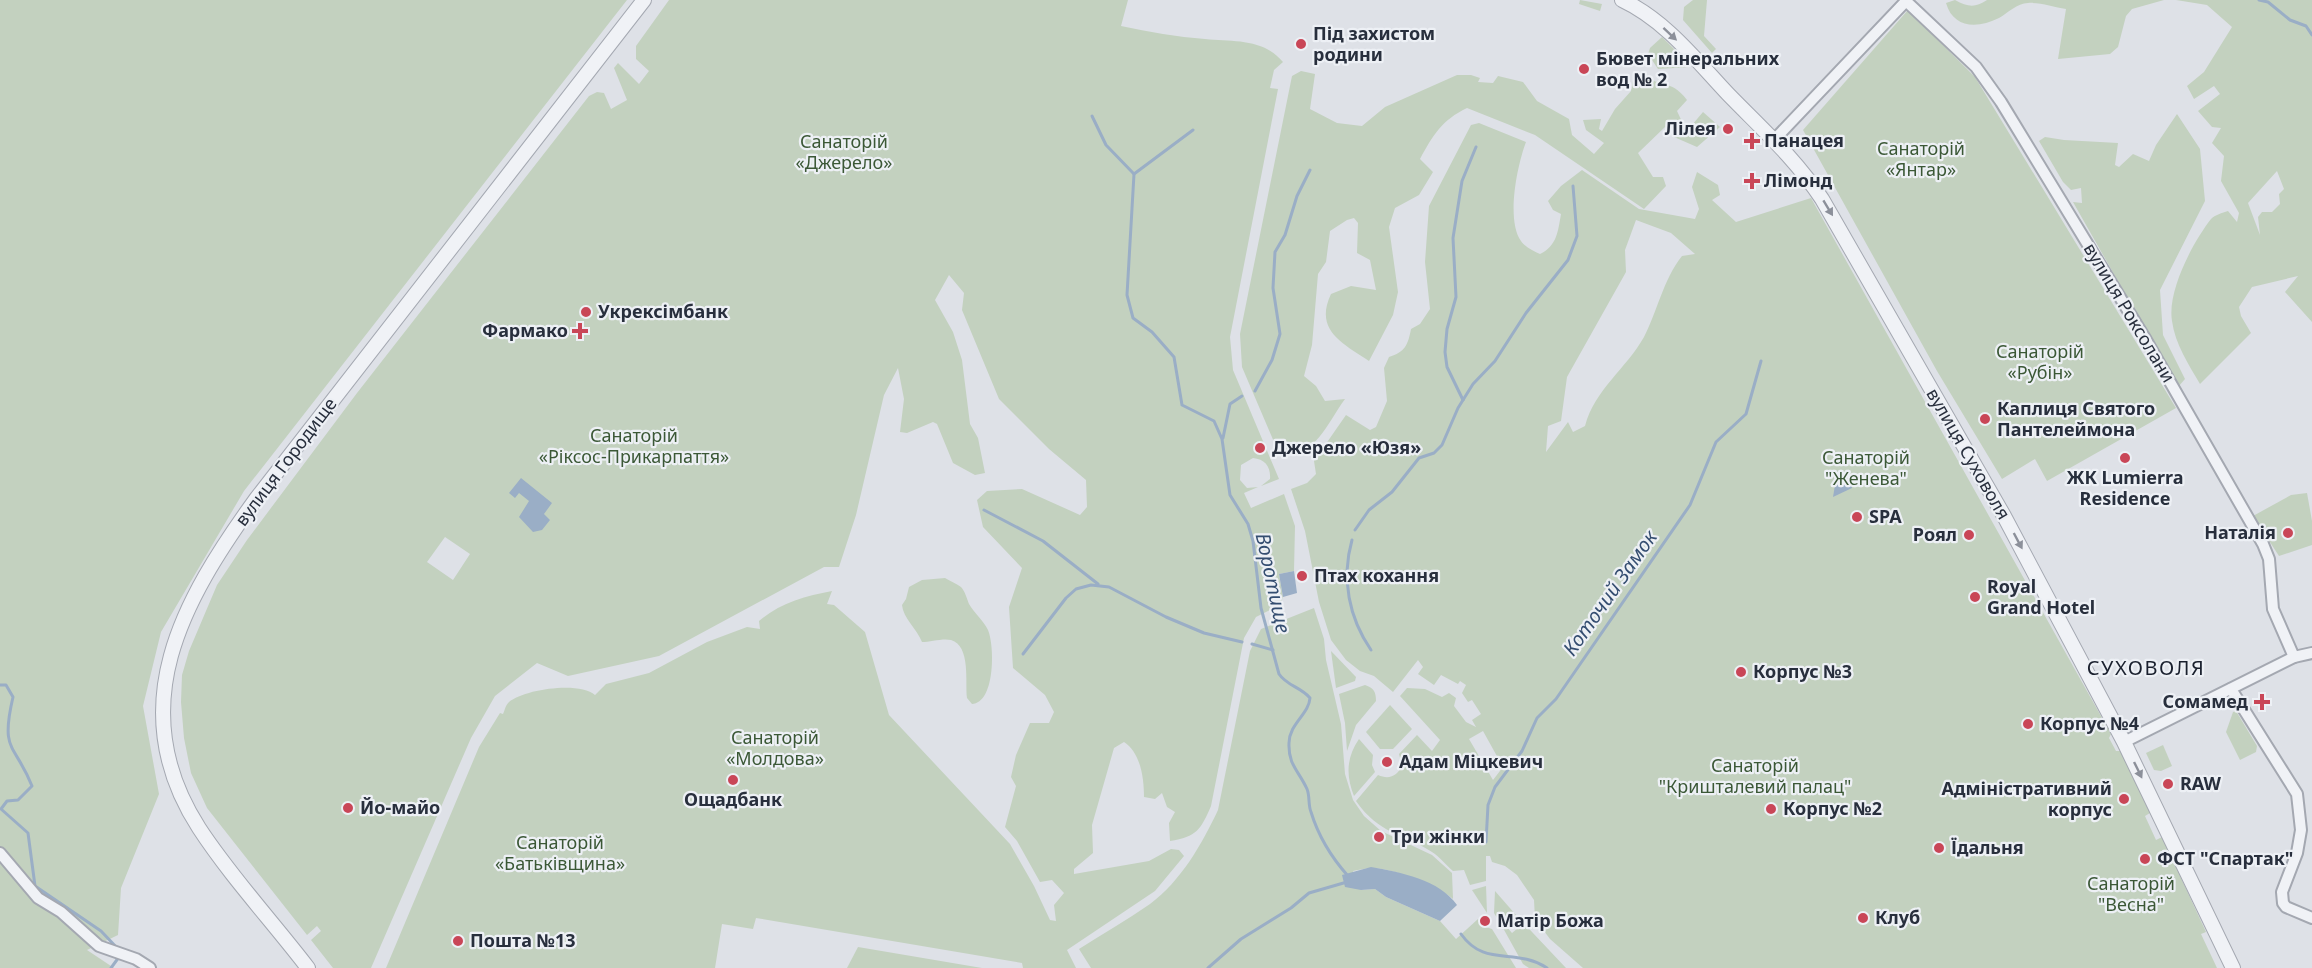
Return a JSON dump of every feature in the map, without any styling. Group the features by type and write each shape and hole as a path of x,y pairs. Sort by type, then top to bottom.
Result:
{"street":[{"name":"вулиця Городище","path":"308,968 199,828 176,784 165,739 163,712 164,684 170,653 197,590 224,543 250,507 644,0"},
{"name":"вулиця Суховоля","path":"1622,0 1655,20 1680,43 1774,140 1813,185 1878,292 2004,516 2124,742 2233,968"},
{"path":"1774,140 1907,1"},
{"name":"вулиця Роксолани","path":"1907,1 1976,67 2001,102 2146,340 2263,544 2269,559 2272,609 2294,657"},
{"path":"2124,742 2294,657 2312,653"},
{"path":"2231,689 2297,794 2301,830 2297,853 2282,892 2283,903 2286,907 2312,918"},
{"path":"0,853 38,898 60,912 99,946 136,959 150,968"}],"green space":[{"path":"0,0 627,0 244,491 161,632 143,706 159,794 121,888 118,935 87,950 114,968 0,968"},
{"path":"669,0 1128,0 1121,26 1174,36 1237,41 1257,45 1275,54 1283,62 1274,70 1270,88 1278,89 1230,337 1233,370 1279,479 1261,486 1270,479 1269,471 1264,462 1253,458 1241,465 1240,480 1247,488 1258,487 1244,493 1251,508 1284,494 1295,526 1294,571 1279,574 1283,597 1280,605 1256,617 1244,638 1211,806 1197,831 1186,837 1170,841 1169,823 1175,812 1167,807 1162,793 1155,799 1144,797 1138,759 1130,747 1124,742 1114,748 1092,825 1093,853 1074,869 1074,874 1149,861 1171,849 1179,850 1184,856 1155,891 1067,950 1076,968 1023,968 1022,963 756,918 753,929 722,924 715,968 386,968 479,747 509,702 527,693 552,688 577,688 595,695 606,684 649,673 707,642 747,627 760,629 759,621 784,605 832,591 827,604 834,605 865,632 889,715 1010,844 1050,920 1056,921 1054,905 1064,893 1052,880 1040,882 1017,841 1005,827 1016,786 1011,777 1016,755 1030,723 1049,723 1054,712 1045,695 1013,668 1009,607 1022,568 983,527 977,500 987,491 1022,489 1080,515 1087,507 1086,480 1049,449 999,399 962,310 964,293 949,275 935,300 953,332 962,360 970,424 978,438 985,473 975,475 953,463 937,424 933,422 907,433 900,432 904,399 898,368 884,395 856,515 839,567 824,567 659,656 568,676 537,663 495,696 471,738 371,968 333,968 311,940 321,931 317,926 307,935 207,808 191,773 184,738 181,702 182,675 189,651 217,585 247,540 357,393 589,96 597,92 604,93 611,109 627,100 614,68 618,63 639,84 649,71 636,59 636,46","holes":["445,537 470,554 453,580 427,562"]},
{"path":"1580,0 1602,4 1600,11 1579,4"},
{"path":"1693,0 1707,0 1704,36 1716,49 1712,53 1683,20 1684,7"},
{"path":"1955,0 1971,6 1987,0 2164,0 2132,9 2126,16 2118,47 2110,54 2058,59 2066,9 2037,3 2024,3 1991,22 1974,25 1960,22 1949,11 1946,3"},
{"path":"2176,0 2312,0 2312,322 2285,292 2298,276 2252,287 2239,307 2241,316 2251,333 2200,384 2176,338 2172,321 2173,296 2189,253 2211,219 2228,211 2237,222 2239,213 2221,181 2224,156 2212,143 2221,128 2212,127 2198,111 2220,94 2214,86 2194,99 2187,86 2204,72 2232,27 2207,5","holes":["2277,171 2284,189 2279,194 2280,204 2272,212 2262,212 2258,217 2260,235 2248,203"]},
{"path":"1908,10 1975,77 2176,408 2047,481 2035,459 2002,479 1937,371 1803,130"},
{"path":"1662,37 1690,67 1658,69 1648,54 1650,48"},
{"path":"1301,71 1315,74 1310,109 1337,123 1362,126 1385,107 1457,75 1471,75 1480,78 1478,82 1493,83 1498,76 1523,82 1537,101 1569,119 1572,135 1594,154 1604,143 1586,130 1583,120 1601,119 1599,129 1602,131 1615,109 1631,91 1634,75 1646,74 1656,82 1675,88 1687,100 1677,111 1685,128 1692,125 1703,112 1720,127 1697,147 1674,137 1665,127 1638,153 1653,177 1663,177 1666,186 1644,209 1535,135 1467,108 1451,118 1434,135 1420,159 1433,172 1419,195 1395,208 1389,227 1398,292 1393,315 1369,361 1333,334 1326,317 1331,294 1351,286 1376,290 1370,260 1357,253 1358,223 1354,218 1330,231 1326,262 1318,274 1312,345 1304,376 1316,386 1325,401 1345,399 1319,438 1303,451 1280,456 1242,367 1240,334 1292,76"},
{"path":"2177,114 2200,149 2205,201 2160,290 2163,335 2185,379 2178,387 2073,202 2082,203 2081,188 2071,190 2063,182 2039,141 2045,137 2118,143 2115,165 2119,167 2133,154 2149,161 2156,145"},
{"path":"1479,123 1526,142 1514,193 1514,220 1521,241 1540,254 1546,251 1553,242 1558,232 1561,214 1553,210 1548,201 1561,186 1582,170 1639,209 1695,219 1699,209 1692,187 1697,172 1718,185 1720,195 1712,200 1736,222 1811,198 2111,734 2109,738 2116,751 2121,751 2150,813 2145,816 2156,840 2162,837 2206,932 2201,934 2217,968 1583,968 1550,939 1535,919 1534,900 1517,875 1505,866 1492,862 1490,856 1486,856 1486,881 1470,885 1464,870 1453,871 1438,856 1421,845 1382,827 1365,812 1356,801 1378,775 1389,777 1398,772 1402,765 1399,754 1417,735 1432,751 1440,740 1400,696 1407,688 1425,689 1442,697 1449,693 1456,698 1454,706 1466,722 1476,727 1472,720 1481,714 1472,700 1468,702 1462,693 1466,685 1460,681 1458,684 1441,675 1434,685 1418,674 1423,667 1418,660 1393,692 1374,676 1360,671 1346,660 1331,640 1319,602 1305,531 1291,489 1307,483 1316,474 1314,461 1346,415 1370,430 1376,427 1387,401 1384,368 1389,357 1399,353 1405,347 1411,329 1420,324 1430,309 1425,262 1429,206 1471,125","holes":["1636,220 1671,233 1695,254 1682,256 1675,265 1644,337 1603,390 1585,426 1573,432 1568,422 1546,452 1548,426 1561,421 1567,377 1626,272 1625,250","1483,731 1503,767 1493,780 1469,739"]},
{"name":"Наталія","path":"2307,493 2312,521 2312,545 2279,556 2253,516 2291,495"},
{"path":"945,578 959,586 965,593 969,604 988,630 990,638 992,661 989,685 980,701 972,704 967,698 966,665 962,649 951,640 922,642 903,610 902,605 909,587 922,580"},
{"path":"1314,608 1324,639 1326,660 1341,724 1345,774 1353,800 1364,816 1381,831 1432,855 1452,873 1453,899 1426,883 1381,869 1353,871 1361,890 1375,889 1386,897 1440,921 1456,939 1478,919 1483,926 1492,929 1516,968 1091,968 1079,949 1161,895 1190,861 1212,823 1218,810 1250,651 1261,629"},
{"path":"1331,651 1356,677 1355,681 1336,688"},
{"path":"1365,685 1374,691 1376,701 1356,725 1347,751 1345,723 1339,694"},
{"path":"1390,705 1412,729 1393,749 1380,749 1366,732"},
{"path":"2236,711 2257,746 2256,752 2240,760 2226,732 2233,712"},
{"path":"1359,739 1373,755 1372,765 1375,772 1354,796 1349,767 1352,753"},
{"path":"2163,745 2172,766 2161,771 2154,770 2146,753"},
{"path":"1486,886 1487,913 1472,890"},
{"path":"1495,891 1516,915 1510,919 1502,915 1499,918 1504,924 1502,926 1494,913"},
{"path":"1518,917 1566,968 1529,968 1523,964 1503,928 1506,926 1512,933 1518,928 1513,922"},
{"path":"858,947 982,968 847,968"}],"water":[{"path":"521,478 552,503 544,514 550,520 542,530 533,532 519,517 529,501 519,493 515,498 509,493"},
{"path":"1842,481 1851,483 1852,488 1833,497 1835,485"},
{"path":"1294,571 1297,593 1283,597 1279,574"},
{"path":"1371,867 1430,883 1450,896 1457,905 1440,921 1386,897 1375,889 1361,890 1345,887 1342,875"}],"waterway":[{"path":"2259,0 2268,2 2290,20 2306,26 2312,35"},
{"path":"1092,116 1106,145 1134,174"},
{"name":"Воротище","path":"1193,130 1134,174 1127,295 1133,318 1152,332 1174,357 1182,405 1214,421 1222,439 1230,495 1248,524 1253,541 1261,608 1279,674 1310,698 1309,704 1292,730 1289,743 1290,757 1307,789 1310,809 1322,838 1336,862 1348,876"},
{"path":"1463,400 1447,367 1445,352 1447,329 1456,297 1453,238 1462,181 1476,147"},
{"path":"1255,391 1272,360 1280,334 1273,288 1275,252 1285,235 1297,196 1310,170"},
{"path":"1355,530 1369,510 1392,492 1419,458 1434,453 1442,445 1458,408 1473,384 1495,361 1526,313 1568,260 1577,236 1573,186"},
{"name":"Коточий Замок","path":"1486,842 1488,805 1495,787 1522,751 1537,718 1556,699 1690,505 1716,442 1746,414 1761,361"},
{"path":"1223,438 1230,404 1242,396"},
{"path":"984,510 1043,541 1098,584"},
{"path":"1352,540 1347,569 1349,598 1357,625 1371,650"},
{"path":"1023,654 1066,598 1076,589 1091,585 1109,587 1166,617 1204,633 1242,642"},
{"path":"1252,644 1273,650"},
{"path":"0,685 6,685 13,697 9,715 9,738 32,786 18,800 7,801 1,809 28,833 35,886 101,931 119,950"},
{"path":"1208,968 1241,939 1291,908 1309,893 1347,882"},
{"name":"Воротище","path":"1461,934 1480,951 1535,962 1547,968"},
{"path":"111,968 119,957"}],"place":[{"name":"Під захистом родини","path":"1301,44"},
{"name":"Бювет мінеральних вод № 2","path":"1584,69"},
{"name":"Лілея","path":"1728,129"},
{"name":"Панацея","path":"1752,141"},
{"name":"Лімонд","path":"1752,181"},
{"name":"Укрексімбанк","path":"586,312"},
{"name":"Фармако","path":"580,331"},
{"name":"Каплиця Святого Пантелеймона","path":"1985,419"},
{"name":"Джерело «Юзя»","path":"1260,448"},
{"name":"ЖК Lumierra Residence","path":"2125,458"},
{"name":"SPA","path":"1857,517"},
{"name":"Наталія","path":"2288,533"},
{"name":"Роял","path":"1969,535"},
{"name":"Птах кохання","path":"1302,576"},
{"name":"Royal Grand Hotel","path":"1975,597"},
{"name":"Корпус №3","path":"1741,672"},
{"name":"Сомамед","path":"2262,702"},
{"name":"Корпус №4","path":"2028,724"},
{"name":"Адам Міцкевич","path":"1387,762"},
{"name":"Ощадбанк","path":"733,780"},
{"name":"RAW","path":"2168,784"},
{"name":"Адміністративний корпус","path":"2124,799"},
{"name":"Йо-майо","path":"348,808"},
{"name":"Корпус №2","path":"1771,809"},
{"name":"Три жінки","path":"1379,837"},
{"name":"Їдальня","path":"1939,848"},
{"name":"ФСТ \"Спартак\"","path":"2145,859"},
{"name":"Клуб","path":"1863,918"},
{"name":"Матір Божа","path":"1485,921"},
{"name":"Пошта №13","path":"458,941"}],"district":[{"name":"СУХОВОЛЯ","path":"2146,668"}],"park label":[{"name":"Санаторій «Джерело»","path":"844,152"},
{"name":"Санаторій «Янтар»","path":"1921,159"},
{"name":"Санаторій «Рубін»","path":"2040,362"},
{"name":"Санаторій «Ріксос-Прикарпаття»","path":"634,446"},
{"name":"Санаторій \"Женева\"","path":"1866,468"},
{"name":"Санаторій «Молдова»","path":"775,748"},
{"name":"Санаторій \"Кришталевий палац\"","path":"1755,776"},
{"name":"Санаторій «Батьківщина»","path":"560,853"},
{"name":"Санаторій \"Весна\"","path":"2131,894"}]}
